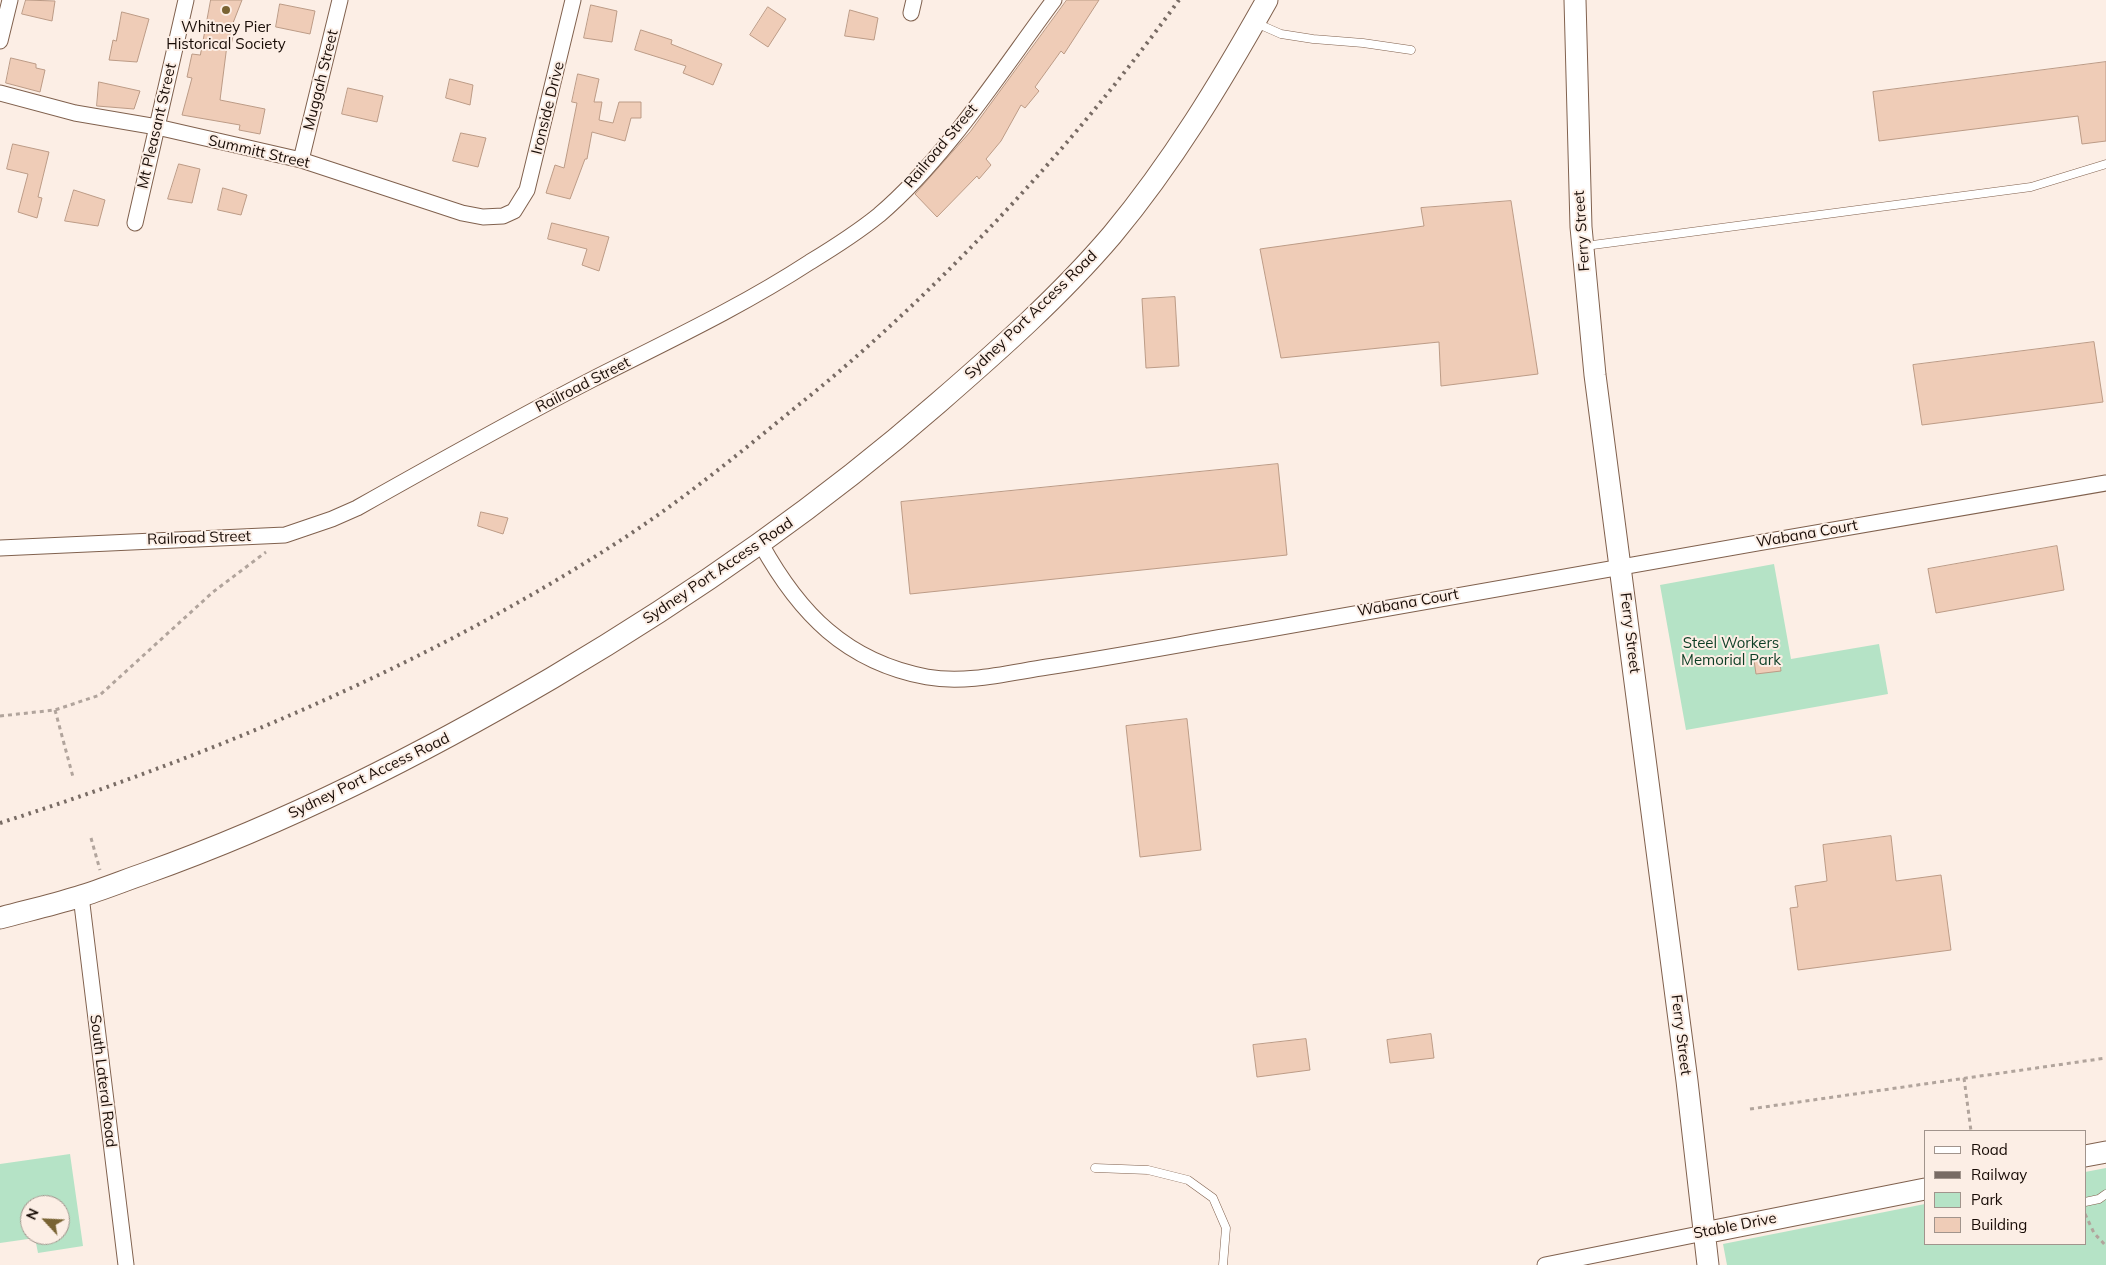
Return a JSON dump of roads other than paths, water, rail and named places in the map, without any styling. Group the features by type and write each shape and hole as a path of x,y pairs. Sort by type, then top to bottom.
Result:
{"street":[{"path":"0,41 10,0"},
{"name":"Mt Pleasant Street","path":"135,223 186,0"},
{"name":"Muggah Street","path":"301,160 340,0"},
{"name":"Ironside Drive","path":"514,211 528,190 573,0"},
{"name":"Railroad Street","path":"0,548 286,535 325,522 357,508 576,388 724,314 829,250 878,215 925,170 1054,0"},
{"name":"Sydney Port Access Road","path":"0,918 81,896 199,854 261,829 396,766 470,726 603,648 761,544 859,470 993,355 1065,285 1109,238 1155,182 1204,108 1267,0"},
{"name":"Ferry Street","path":"1575,0 1577,138 1582,246 1595,375 1621,566 1708,1265"},
{"name":"Summitt Street","path":"0,93 75,113 157,127 301,160 468,214 494,218 514,211"},
{"name":"Wabana Court","path":"761,544 792,592 814,619 870,659 900,670 930,677 975,678 1078,662 2106,483"},
{"name":"South Lateral Road","path":"81,896 126,1265"},
{"path":"2086,1156 2106,1152"},
{"name":"Stable Drive","path":"1545,1265 1924,1189"}],"lane":[{"path":"1254,23 1281,34 1411,50"},
{"path":"1582,246 2031,188 2106,164"},
{"path":"1095,1168 1148,1170 1188,1180 1213,1198 1226,1228 1223,1265"},
{"path":"2086,1202 2099,1199 2106,1194"}],"railway":[{"path":"0,823 81,796 241,736 398,666 474,627 548,585 661,513 718,470 842,369 934,284 978,240 1063,147 1142,50 1179,0"}],"place":[{"name":"Whitney Pier Historical Society","path":"226,10"}],"park label":[{"name":"Steel Workers Memorial Park","path":"1731,652"}]}
